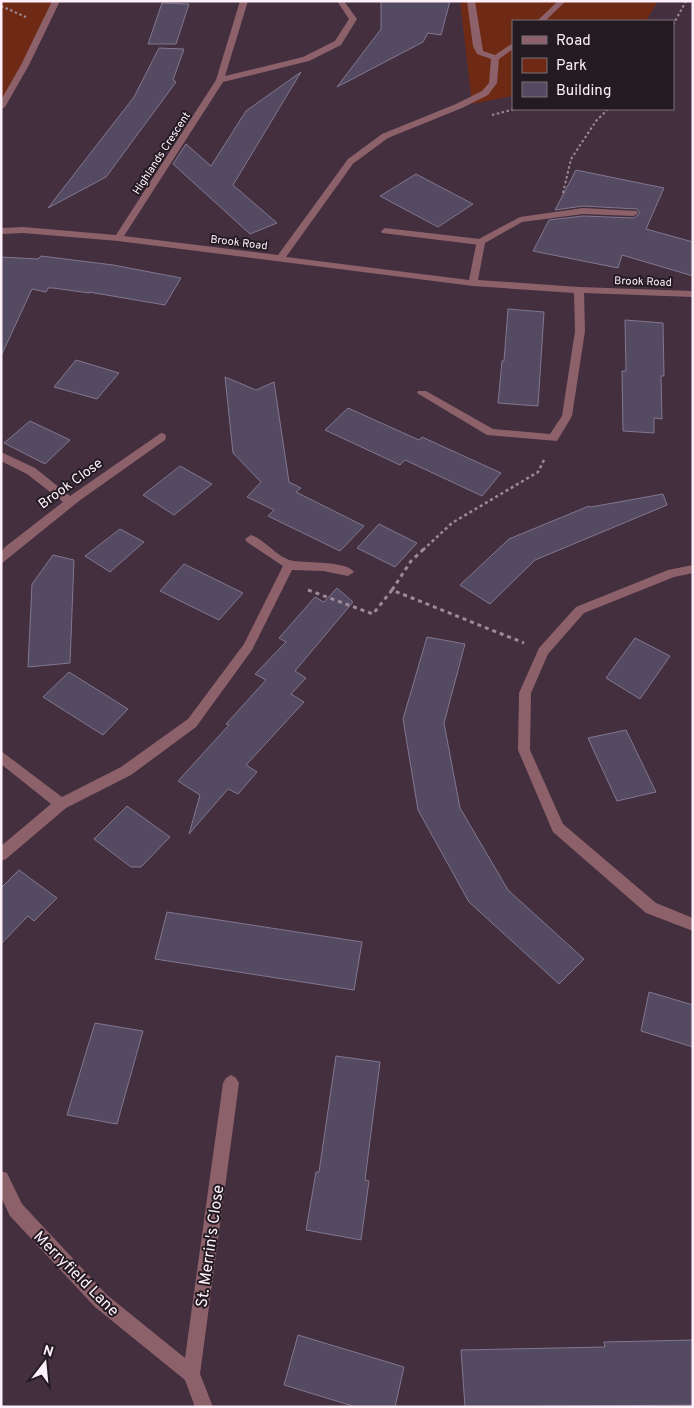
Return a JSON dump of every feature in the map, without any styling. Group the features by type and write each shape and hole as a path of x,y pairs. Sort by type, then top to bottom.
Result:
{"street":[{"path":"1,107 29,57 56,1"},
{"name":"Highlands Crescent","path":"118,238 220,80 244,1"},
{"path":"220,80 306,59 338,43 353,18 340,1"},
{"path":"471,1 477,48 486,56 495,58 512,47"},
{"path":"543,20 563,1"},
{"path":"280,259 351,161 385,136 459,106 485,93 493,83 495,58"},
{"path":"385,232 480,242 520,220 583,211 634,213"},
{"name":"Brook Road","path":"1,231 23,230 118,238 473,283 579,290 693,294"},
{"path":"473,283 481,246 480,242"},
{"path":"422,393 491,432 553,438 567,416 580,331 579,290"},
{"name":"Brook Close","path":"1,560 9,550 70,502 162,438"},
{"path":"1,456 31,471 70,502"},
{"path":"251,539 289,565 348,572"},
{"path":"1,855 61,804 126,771 192,723 248,646 289,565"},
{"path":"693,569 672,573 580,610 543,651 525,693 524,750 558,828 651,908 693,924"},
{"path":"1,756 61,804"},
{"name":"St. Merrin's Close","path":"204,1407 191,1374 232,1084"},
{"name":"Merryfield Lane","path":"1,1179 16,1210 101,1301 191,1374"}],"path":[{"path":"674,22 686,1"},
{"path":"558,215 571,159 596,121 607,110"},
{"path":"282,580 373,614 411,561 452,523 538,472 553,438"},
{"path":"392,590 543,651"}],"green space":[{"path":"1,1 54,1 1,107"},
{"path":"460,1 658,1 647,20 512,20 512,96 472,104"}],"building":[{"path":"381,1 450,1 441,35 428,33 423,42 337,87 381,29"},
{"path":"162,3 189,4 176,44 148,44"},
{"path":"159,48 184,49 173,80 176,82 106,177 48,208 134,97"},
{"path":"301,72 233,185 277,223 250,234 173,164 186,144 211,166 246,111"},
{"path":"576,170 664,188 646,229 693,242 693,276 622,255 618,268 533,251 549,220 583,216 634,218 640,213 637,209 583,206 555,210"},
{"path":"416,174 473,204 438,227 380,196"},
{"path":"41,256 113,265 181,278 165,305 89,292 48,288 46,292 32,289 1,356 1,257 38,259"},
{"path":"508,309 544,312 538,406 498,403 502,361 504,361"},
{"path":"625,320 663,323 664,376 661,376 662,419 654,418 654,433 623,431 622,371 626,371"},
{"path":"76,360 119,373 97,399 54,387"},
{"path":"225,377 256,390 274,382 289,482 301,488 296,492 364,526 340,551 268,516 274,510 247,497 261,482 233,453"},
{"path":"348,408 419,440 422,437 501,473 482,496 405,460 400,465 325,430"},
{"path":"30,421 70,440 45,464 4,443"},
{"path":"180,466 212,484 174,515 143,495"},
{"path":"663,494 667,505 535,560 490,604 460,585 509,539 589,506"},
{"path":"379,524 417,543 395,567 357,548"},
{"path":"120,529 144,542 110,572 85,556"},
{"path":"53,555 74,560 70,663 28,667 32,584"},
{"path":"184,564 243,593 219,620 160,591"},
{"path":"337,588 353,602 295,671 306,678 291,694 304,702 246,765 257,772 238,794 228,789 189,834 200,795 178,781 229,725 226,724 266,680 255,674 286,642 279,638 315,597 324,602"},
{"path":"427,637 465,644 444,723 460,808 508,890 584,959 559,984 469,902 418,810 403,719"},
{"path":"635,638 670,656 640,699 606,678"},
{"path":"69,672 128,709 103,735 43,697"},
{"path":"626,730 656,792 617,801 588,738"},
{"path":"127,806 170,837 141,867 131,867 94,839"},
{"path":"19,870 57,898 34,921 28,916 1,944 1,888"},
{"path":"167,912 362,942 354,990 155,959"},
{"path":"649,992 693,1005 693,1047 641,1031"},
{"path":"95,1023 143,1031 117,1124 67,1115"},
{"path":"336,1056 380,1062 365,1180 369,1181 361,1240 306,1230 316,1172 319,1172"},
{"path":"298,1335 404,1367 395,1407 356,1407 284,1385"},
{"path":"693,1340 693,1405 465,1407 461,1350 605,1347 604,1342"}]}
